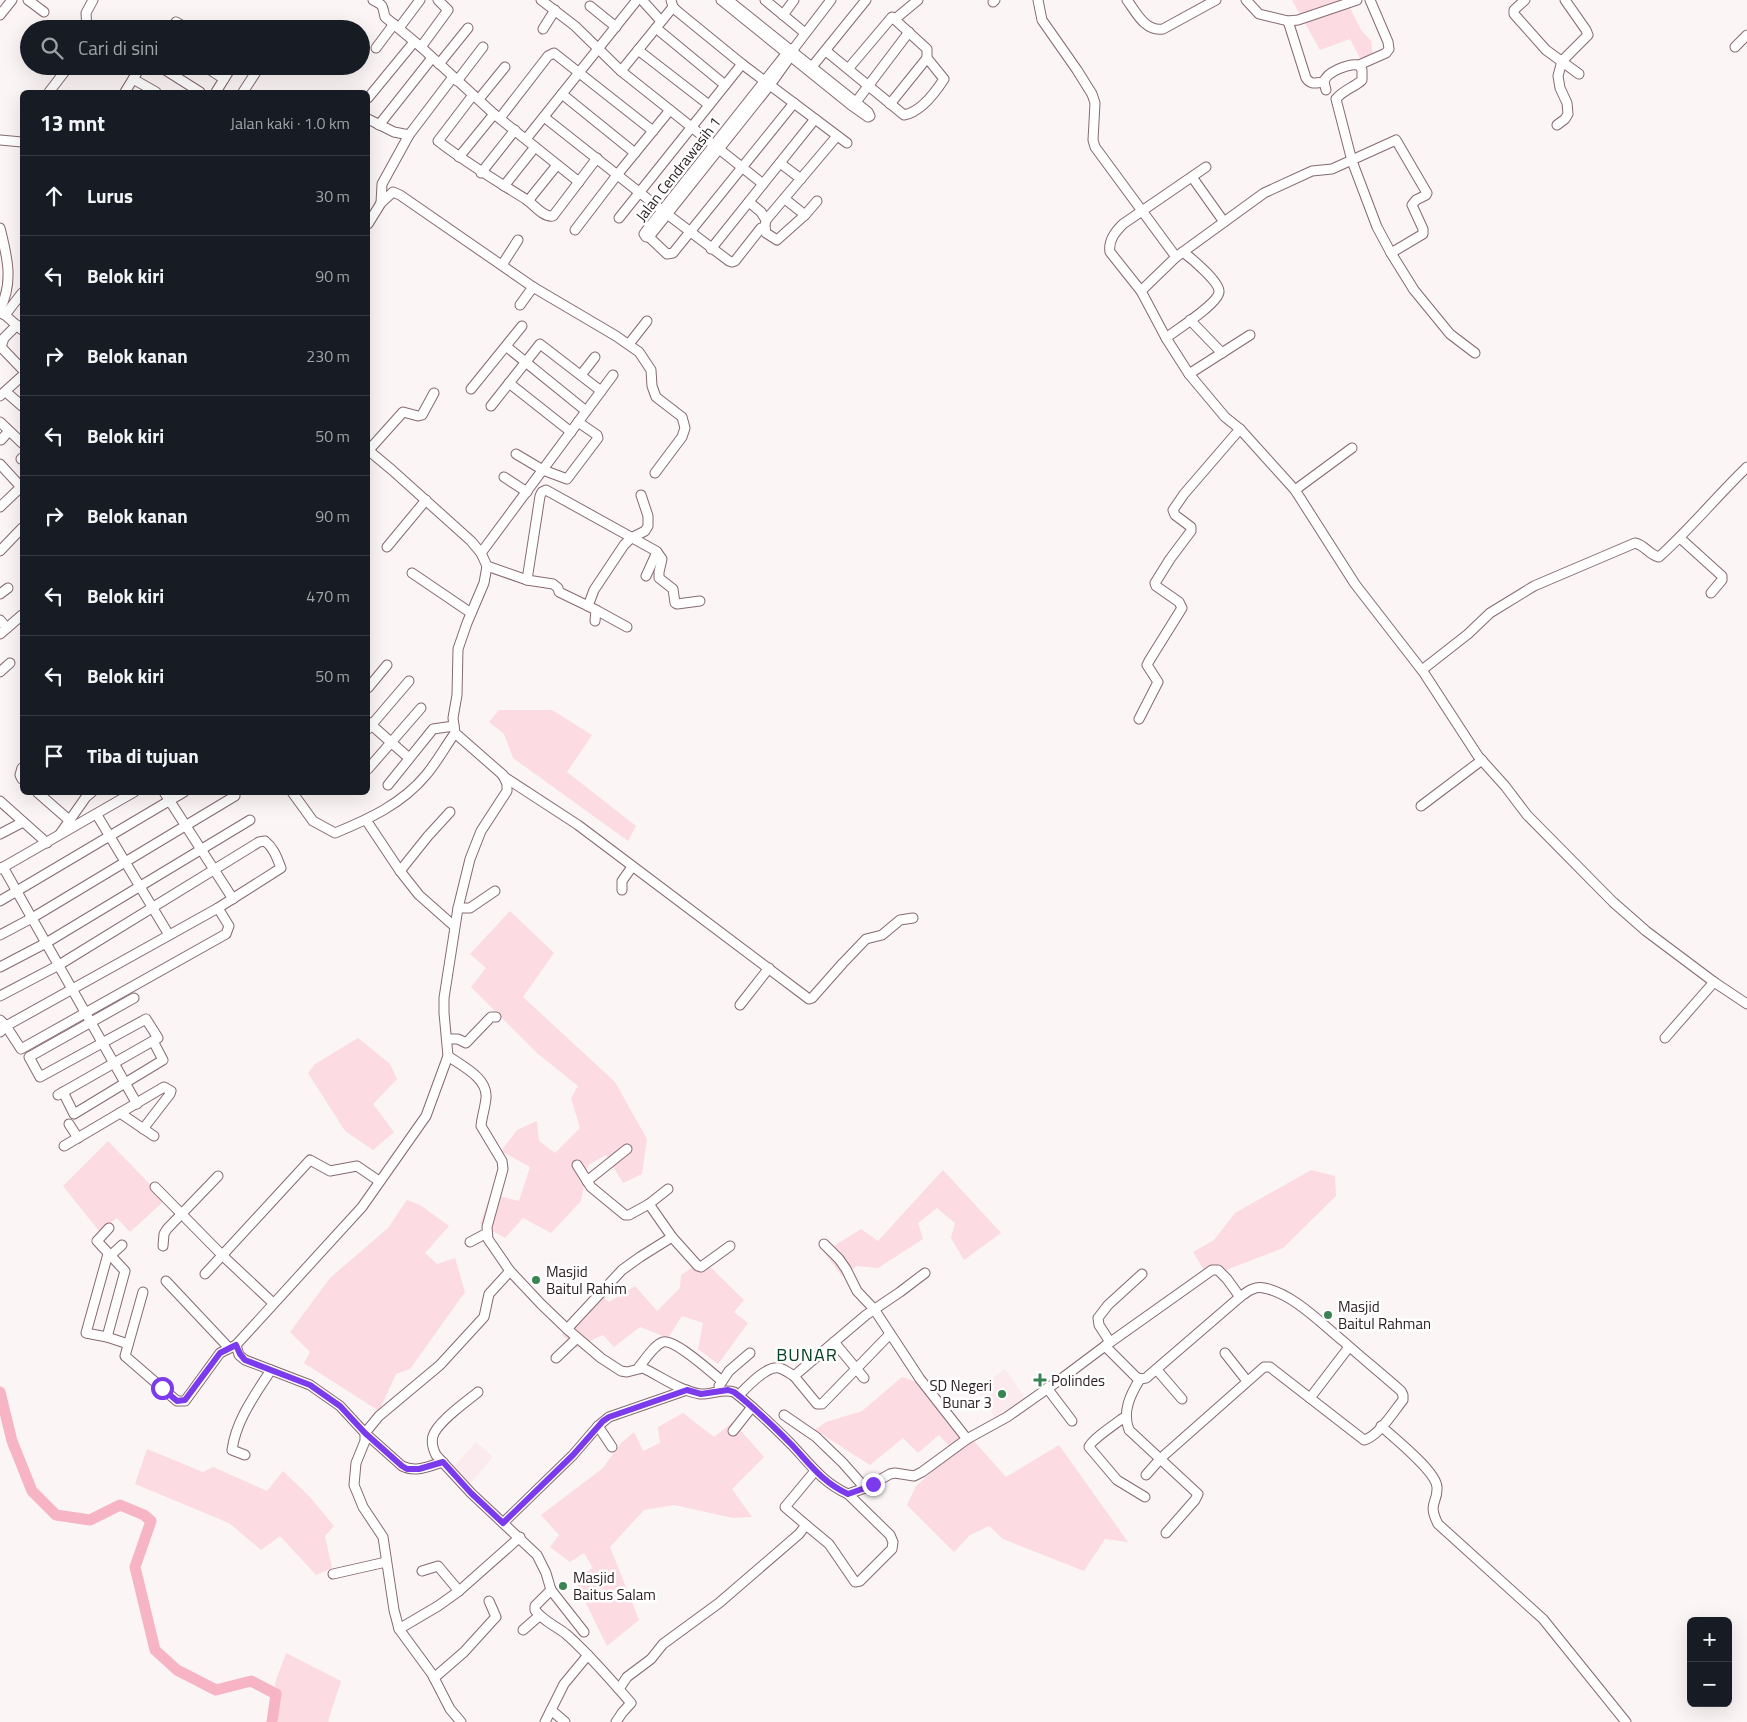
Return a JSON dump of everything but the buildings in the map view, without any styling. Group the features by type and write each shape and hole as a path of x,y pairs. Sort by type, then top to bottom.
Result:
{"street":[{"path":"0,16 12,0"},
{"path":"28,0 44,12"},
{"path":"87,20 86,13 93,0"},
{"path":"374,0 383,6 385,17 418,44 497,116 579,182"},
{"path":"376,48 420,0"},
{"path":"370,96 448,10 438,0"},
{"path":"541,0 555,10 621,71 763,184"},
{"path":"526,139 635,3 625,0"},
{"path":"642,0 658,25 725,85"},
{"path":"721,0 791,52 856,109 868,117 870,116 870,113 811,68 728,0"},
{"path":"765,0 805,33"},
{"path":"782,15 794,0"},
{"name":"Jalan Cendrawasih 1","path":"690,232 670,255 649,238 665,212 768,83 831,0"},
{"path":"811,68 866,0"},
{"path":"895,19 918,0"},
{"path":"1038,0 1042,20 1092,94 1095,104 1093,140 1095,147 1142,210 1179,254 1196,263 1214,282 1219,292 1213,302 1166,338"},
{"path":"1127,0 1146,25 1156,30 1163,29 1216,0"},
{"path":"1246,0 1260,14 1288,21 1298,20 1357,0"},
{"path":"1288,21 1306,78 1313,84 1325,86 1326,77 1344,67 1359,65 1386,53 1389,49 1388,42 1370,0"},
{"path":"1525,0 1514,10 1514,14 1546,50 1579,74"},
{"path":"1557,125 1565,119 1568,109 1560,88 1558,76 1562,62 1588,35 1565,0"},
{"path":"621,71 658,25 672,3 742,64 847,144"},
{"path":"590,6 616,27"},
{"path":"543,29 555,10"},
{"path":"848,69 890,17 895,19 927,48 927,58 890,104"},
{"path":"380,125 436,61 468,28"},
{"path":"856,102 909,32"},
{"path":"1736,47 1747,36"},
{"path":"382,202 382,184 409,135 483,48"},
{"path":"638,50 709,105"},
{"path":"826,51 904,115 915,111 924,104 944,79 927,58"},
{"path":"459,158 551,54 557,54 653,131"},
{"path":"619,218 742,64"},
{"path":"1359,65 1362,70 1362,80 1339,94 1336,98 1352,161 1377,227 1414,290 1450,334 1475,353"},
{"path":"504,67 438,141 481,173 550,217 553,216 597,158"},
{"path":"51,90 62,75"},
{"path":"125,90 135,75"},
{"path":"173,75 197,90"},
{"path":"218,75 224,79"},
{"path":"217,90 226,75"},
{"path":"244,90 254,75"},
{"path":"133,79 152,90"},
{"path":"562,94 634,153"},
{"path":"690,232 794,103"},
{"path":"575,230 617,174 670,110"},
{"path":"544,117 690,232 732,262 837,136"},
{"path":"711,248 815,119"},
{"path":"370,120 394,132 409,135"},
{"path":"481,173 515,130"},
{"path":"0,140 20,139"},
{"path":"1141,291 1179,254 1264,193 1312,171 1330,170 1396,140 1427,193 1412,205 1423,229 1423,234 1391,253"},
{"path":"504,186 535,147"},
{"path":"780,163 801,179"},
{"path":"528,202 557,165"},
{"path":"1206,167 1120,227 1114,234 1109,247 1112,255 1141,291 1166,338 1189,374 1225,417 1240,429 1295,490 1355,584 1422,670 1482,760 1527,815 1613,902 1646,931 1714,982 1747,1004"},
{"path":"1192,177 1224,222"},
{"path":"370,221 382,202 392,192 400,195 533,287 639,352 651,370 652,386 656,397 682,417 685,428 682,437 655,473"},
{"path":"785,198 805,215"},
{"path":"749,202 761,212 766,233 778,240 817,201"},
{"path":"0,228 8,262 9,279 2,312"},
{"path":"502,265 518,240"},
{"path":"520,305 533,287"},
{"path":"2,312 20,295"},
{"path":"2,312 20,328 4,338 2,347 20,367"},
{"path":"1190,320 1222,353"},
{"path":"628,344 647,321"},
{"path":"471,389 522,326"},
{"path":"1189,374 1250,335"},
{"path":"491,406 539,344 601,391"},
{"path":"506,347 586,411"},
{"path":"581,375 595,357"},
{"path":"481,553 613,375"},
{"path":"20,378 3,394 20,405"},
{"path":"509,383 571,432"},
{"path":"370,449 403,412 418,416 422,415 434,393"},
{"path":"0,422 20,441"},
{"path":"516,454 543,470 567,479 597,439 596,435 578,422"},
{"path":"1139,719 1158,682 1148,665 1149,661 1182,608 1179,602 1156,586 1155,583 1170,559 1192,531 1172,510 1240,429"},
{"path":"1,440 9,431"},
{"path":"1295,490 1352,448"},
{"path":"370,453 426,500 481,553 487,566 484,583 458,649 458,680 453,718 455,730 503,776 578,825 807,998 811,999 843,962 866,940 882,934 899,921 913,918"},
{"path":"0,465 20,486"},
{"path":"1422,670 1468,634 1490,613 1534,586 1635,543 1640,544 1653,555 1659,557 1680,538 1718,495 1747,467"},
{"path":"504,477 527,492"},
{"path":"0,508 20,490"},
{"path":"527,580 540,496 544,491 550,491 657,552 662,559 658,572 659,578 673,589 676,604 700,601"},
{"path":"595,621 592,608 594,590 624,545 631,538 645,530 649,524 641,495"},
{"path":"386,547 426,500"},
{"path":"0,551 20,530"},
{"path":"1680,538 1722,576 1722,580 1711,593"},
{"path":"646,576 657,552"},
{"path":"487,566 527,580 553,584 558,588 558,592 627,627"},
{"path":"412,573 471,613"},
{"path":"0,594 8,588"},
{"path":"0,620 3,631 20,617"},
{"path":"0,672 10,663"},
{"path":"370,686 387,665"},
{"path":"370,724 408,681"},
{"path":"370,767 420,708"},
{"path":"370,726 409,758"},
{"path":"388,785 433,729 455,730"},
{"path":"294,795 309,818 335,833 366,820 414,789 427,774 455,730"},
{"path":"1422,806 1482,760"},
{"path":"143,1292 125,1356 177,1401 185,1400 220,1353 233,1346 362,1207 423,1122 448,1056 444,998 458,908 470,860 481,831 507,791 507,784 503,776"},
{"path":"40,795 69,820"},
{"path":"57,837 85,795"},
{"path":"129,795 2,868 17,891 137,1104"},
{"path":"166,795 233,899"},
{"path":"0,901 179,795"},
{"path":"0,935 32,918 235,796"},
{"path":"1,802 47,843"},
{"path":"400,871 450,812"},
{"path":"97,814 169,935"},
{"path":"0,967 46,943 250,820"},
{"path":"366,820 400,871 419,894 454,926"},
{"path":"0,834 23,822"},
{"path":"0,996 58,965 259,842 266,841 270,845 281,868 218,908 72,990 2,1026 21,1049 134,998"},
{"path":"622,890 622,881 632,867"},
{"path":"458,908 470,908 495,891"},
{"path":"153,1041 163,1060 74,1114 61,1094 158,1038 146,1019 40,1077 29,1057 88,1018 226,934 229,926 218,908"},
{"path":"740,1004 769,968"},
{"path":"1665,1038 1714,982"},
{"path":"446,1039 458,1039 466,1043 491,1017 496,1017"},
{"path":"448,1056 476,1076 484,1086 486,1096 481,1126 502,1161 503,1169 487,1233 488,1239 510,1271 567,1330 616,1369 627,1372 643,1368 687,1390 701,1394 728,1390 739,1395 790,1443 815,1471 834,1488 848,1494 890,1535 893,1542 892,1549 860,1581 855,1582 829,1544 785,1507 815,1471"},
{"path":"64,1146 164,1087 171,1091 143,1129"},
{"path":"120,1114 154,1136"},
{"path":"69,1124 78,1138"},
{"path":"587,1181 627,1150"},
{"path":"205,1274 310,1160 330,1171 357,1166 379,1181"},
{"path":"578,1165 591,1187 625,1216 649,1204 668,1190"},
{"path":"163,1246 166,1232 218,1176"},
{"path":"155,1187 223,1256 273,1303"},
{"path":"649,1204 672,1237 698,1266 701,1267 730,1246"},
{"path":"107,1337 124,1271 96,1241 109,1228"},
{"path":"470,1242 487,1233"},
{"path":"567,1330 622,1270 672,1237"},
{"path":"824,1244 844,1265 856,1291 874,1310 920,1379 967,1439"},
{"path":"122,1245 109,1255 86,1333 128,1344"},
{"path":"848,1494 895,1473 914,1476 967,1439 1007,1417 1212,1270 1218,1270 1240,1297"},
{"path":"461,1722 450,1709 434,1678 399,1629 394,1610 383,1537 364,1507 354,1485 356,1463 365,1441 365,1433 379,1416 440,1365 484,1317 488,1294 510,1271"},
{"path":"794,1376 874,1310 925,1273"},
{"path":"1140,1379 1108,1344 1097,1322 1108,1305 1142,1274"},
{"path":"166,1281 233,1346 242,1358 310,1385 340,1406 365,1433 402,1466 407,1469 419,1469 443,1462"},
{"path":"1140,1379 1146,1378 1157,1370 1249,1290 1262,1287 1275,1291 1308,1311 1404,1395 1403,1400 1381,1426 1364,1440 1268,1366 1261,1368 1161,1458 1146,1475"},
{"path":"739,1395 758,1377 773,1368 781,1368 794,1376 811,1398 820,1405 890,1334"},
{"path":"556,1358 577,1338"},
{"path":"639,1368 658,1345 662,1342 670,1342 698,1361 722,1381"},
{"path":"834,1342 864,1378"},
{"path":"1310,1398 1349,1347"},
{"path":"718,1391 729,1371 750,1353"},
{"path":"1225,1353 1247,1381"},
{"path":"245,1455 232,1450 238,1424 271,1370"},
{"path":"1157,1370 1182,1400"},
{"path":"1140,1379 1130,1400 1126,1416 1132,1433 1198,1494 1166,1533"},
{"path":"1047,1388 1072,1421"},
{"path":"503,1523 609,1417 687,1390"},
{"path":"478,1392 434,1432 432,1440 433,1449 471,1493 537,1555 546,1573 551,1590 584,1632"},
{"path":"733,1431 752,1407"},
{"path":"784,1415 816,1437 865,1488"},
{"path":"1126,1416 1093,1439 1089,1447 1117,1480 1145,1497"},
{"path":"598,1426 612,1448"},
{"path":"1381,1426 1428,1469 1435,1478 1437,1488 1432,1509 1438,1524 1543,1619 1626,1722"},
{"path":"619,1689 628,1677 651,1659 663,1644 719,1603 792,1542 806,1525"},
{"path":"399,1629 459,1591 520,1537"},
{"path":"333,1574 386,1562"},
{"path":"422,1571 438,1566 459,1591"},
{"path":"551,1590 535,1606 535,1610 588,1655 631,1703 616,1722"},
{"path":"434,1678 464,1652 496,1617 489,1601"},
{"path":"558,1628 569,1615"},
{"path":"523,1630 540,1616"},
{"path":"545,1722 564,1684 588,1655"},
{"path":"551,1710 565,1722"}],"shaded area":[{"path":"1292,0 1346,0 1361,30 1371,41 1373,56 1361,60 1350,39 1320,50"},
{"path":"499,710 552,710 592,735 567,772 636,826 628,841 513,758 504,734 489,722"},
{"path":"510,911 554,953 523,997 615,1082 647,1139 642,1174 623,1183 606,1155 588,1165 581,1201 551,1233 523,1218 505,1238 480,1224 491,1194 519,1201 530,1167 501,1151 517,1130 537,1121 539,1141 555,1153 580,1128 571,1098 578,1086 537,1053 471,987 486,968 470,954"},
{"path":"358,1038 390,1064 397,1079 373,1104 394,1132 373,1150 345,1131 308,1073 315,1064"},
{"path":"108,1141 165,1200 130,1232 117,1218 99,1231 63,1186"},
{"path":"943,1170 1001,1233 964,1260 951,1238 955,1223 937,1208 918,1223 923,1239 878,1268 857,1266 842,1276 824,1252 861,1229 878,1241"},
{"path":"1311,1170 1335,1176 1336,1196 1283,1248 1208,1277 1193,1252 1214,1240 1235,1213"},
{"path":"407,1200 420,1205 449,1226 425,1253 437,1264 455,1258 465,1292 410,1369 396,1374 379,1411 304,1363 310,1352 290,1332 330,1278 388,1228"},
{"path":"703,1260 744,1300 734,1312 748,1323 718,1364 698,1349 703,1323 682,1316 668,1338 640,1327 614,1347 603,1335 576,1348 562,1335 599,1293 609,1302 635,1286 657,1311 680,1288 681,1275"},
{"name":"SD Negeri Bunar 3","path":"1005,1369 1026,1399 996,1419 977,1390"},
{"path":"902,1377 917,1382 947,1411 1006,1477 1059,1445 1128,1542 1105,1539 1084,1571 1003,1539 989,1526 970,1535 954,1552 907,1505 916,1486 954,1452 939,1435 918,1453 903,1438 870,1465 815,1430 826,1422 862,1411"},
{"path":"683,1413 714,1437 733,1422 764,1457 732,1489 752,1517 733,1518 674,1505 644,1510 610,1547 639,1620 607,1646 574,1579 593,1568 584,1553 570,1562 550,1547 559,1535 541,1515 603,1468 621,1443 634,1432 643,1451 660,1443 658,1427"},
{"path":"476,1442 493,1457 466,1488 449,1473"},
{"path":"147,1449 203,1472 213,1467 267,1491 283,1471 309,1496 334,1526 325,1536 332,1568 316,1575 280,1536 261,1550 229,1523 135,1484"},
{"path":"286,1653 341,1681 328,1721 330,1722 278,1722 275,1683"}],"waterway":[{"path":"0,1392 12,1441 32,1491 56,1515 90,1520 120,1505 144,1515 151,1521 135,1567 155,1650 177,1670 216,1690 251,1681 276,1694 272,1722"}],"place":[{"name":"Masjid Baitul Rahim","path":"536,1280"},
{"name":"Masjid Baitul Rahman","path":"1328,1315"},
{"name":"Polindes","path":"1040,1380"},
{"name":"SD Negeri Bunar 3","path":"1002,1394"},
{"name":"Masjid Baitus Salam","path":"563,1586"}],"district":[{"name":"BUNAR","path":"807,1354"}],"route":[{"path":"162,1388 177,1401 185,1400 220,1353 236,1345 242,1358 245,1360 310,1385 340,1406 365,1433 407,1469 419,1469 443,1462 471,1493 503,1523 573,1455 603,1421 609,1417 687,1390 701,1394 728,1390 734,1392 790,1443 821,1477 834,1488 848,1494 873,1484"}]}
